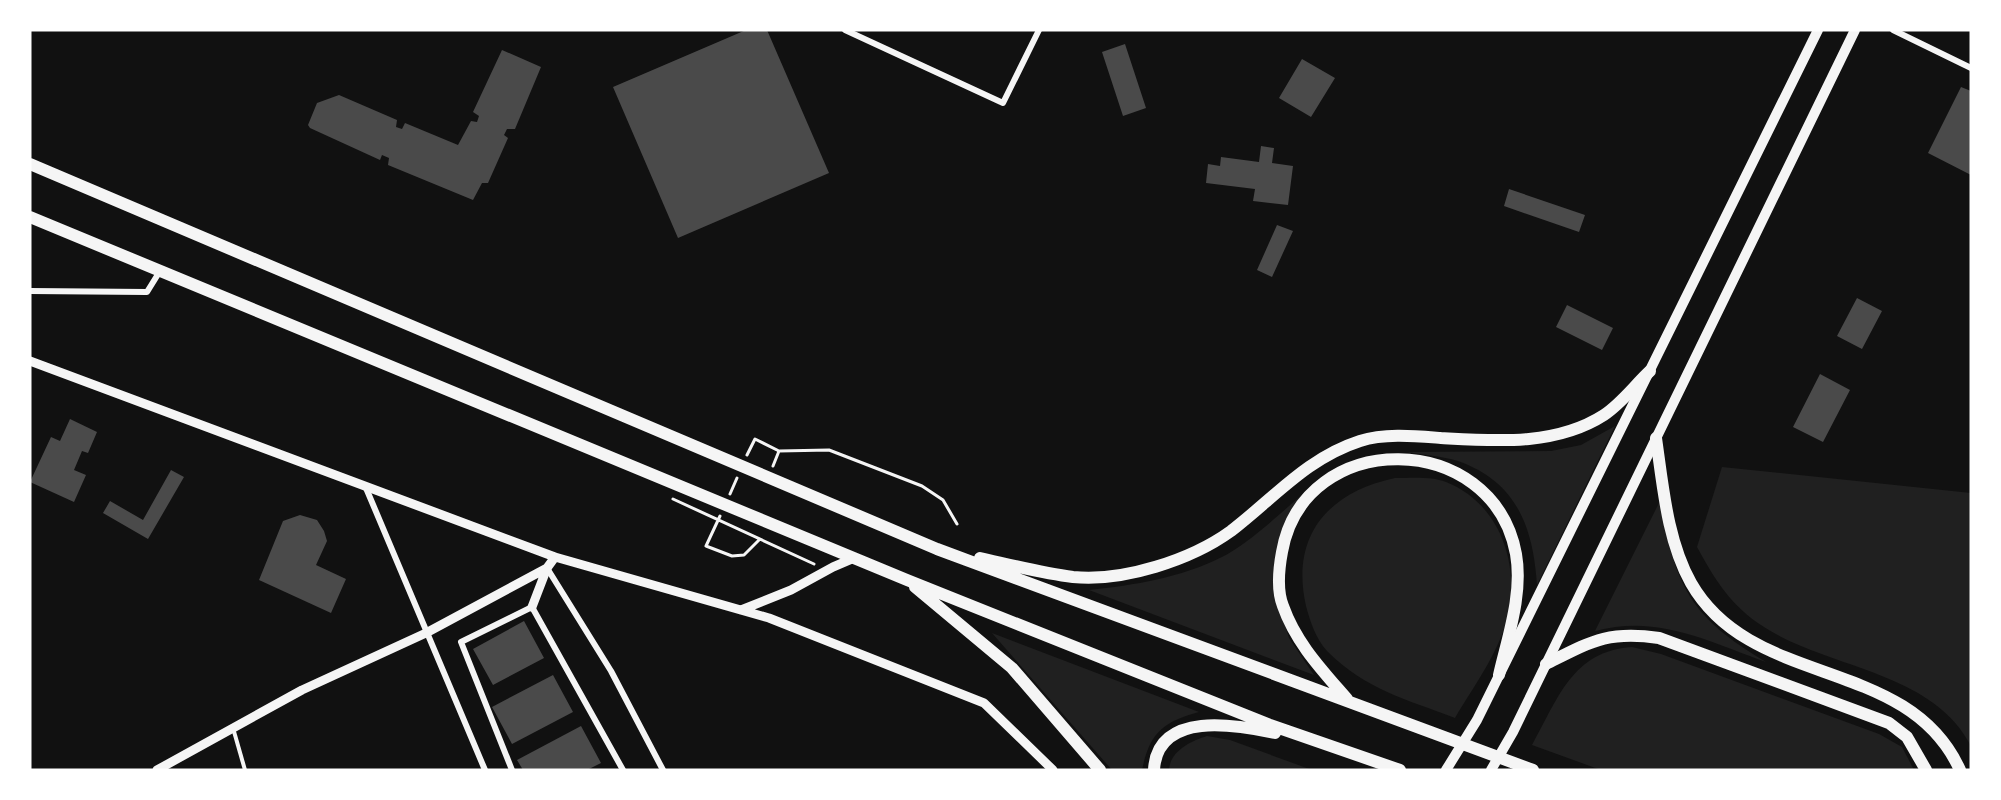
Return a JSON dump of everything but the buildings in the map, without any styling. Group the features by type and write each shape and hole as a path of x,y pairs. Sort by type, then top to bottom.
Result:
{"highway":[{"path":"30,164 937,549 1533,770"},
{"path":"30,218 907,580 1270,725 1400,770"},
{"path":"937,549 1076,577 1123,573 1167,564 1202,549 1231,531 1304,468 1329,453 1362,440 1388,437 1496,441 1533,439 1580,428 1606,414 1650,371"},
{"path":"1656,438 1676,549 1691,582 1704,602 1741,635 1769,651 1902,704 1924,719 1949,746 1960,770"},
{"path":"1347,700 1302,647 1282,604 1280,566 1286,532 1305,499 1336,474 1370,460 1400,459 1432,462 1459,474 1481,491 1498,510 1516,554 1518,594 1500,675"},
{"path":"907,580 1012,668 1100,770"},
{"path":"1546,664 1596,639 1629,634 1659,638 1889,723 1907,737 1926,770"},
{"path":"1154,770 1154,761 1162,746 1174,735 1189,728 1209,724 1231,723 1324,743"}],"main road":[{"path":"1446,770 1477,720 1500,675 1818,30"},
{"path":"1491,770 1513,732 1855,30"}],"street":[{"path":"845,30 1003,103 1039,30"},
{"path":"1893,30 1971,68"},
{"path":"30,291 147,292 160,271"},
{"path":"30,361 555,557 769,618 984,703 1053,770"},
{"path":"366,488 485,770"},
{"path":"512,770 460,642 532,607 547,568 555,557"},
{"path":"741,610 791,590 826,570 854,558"},
{"path":"157,770 302,690 426,633 547,568"},
{"path":"547,568 611,670 663,770"},
{"path":"532,607 623,770"}],"lane":[{"path":"233,728 245,770"}],"path":[{"path":"755,439 779,451 829,450 922,486 943,500 957,524"},
{"path":"664,496 826,570"},
{"path":"706,546 732,556 744,555 760,539"}],"shaded area":[{"path":"1615,426 1537,585 1535,564 1526,526 1508,494 1495,481 1458,461 1407,452 1551,451 1581,445"},
{"path":"1722,467 1971,493 1971,746 1954,721 1932,702 1906,686 1790,641 1752,619 1733,601 1717,581 1697,547"},
{"path":"1330,470 1297,513 1276,598 1289,638 1314,675 1089,590 1157,580 1222,557 1263,529"},
{"path":"1395,478 1434,479 1464,491 1479,503 1491,518 1507,553 1511,572 1511,591 1505,625 1486,666 1455,718 1387,692 1342,664 1327,651 1320,641 1306,606 1303,581 1304,558 1310,538 1320,521 1334,506 1351,494"},
{"path":"1660,501 1672,556 1690,596 1719,630 1766,662 1703,638 1661,628 1618,627 1595,631"},
{"path":"992,633 1199,712 1176,720 1160,731 1149,746 1142,770 1112,770"},
{"path":"1632,647 1661,654 1879,734 1902,747 1914,770 1601,770 1532,745 1559,695 1581,668 1612,650"},
{"path":"1207,736 1230,740 1312,770 1169,770 1170,763 1177,752 1188,744"}]}
